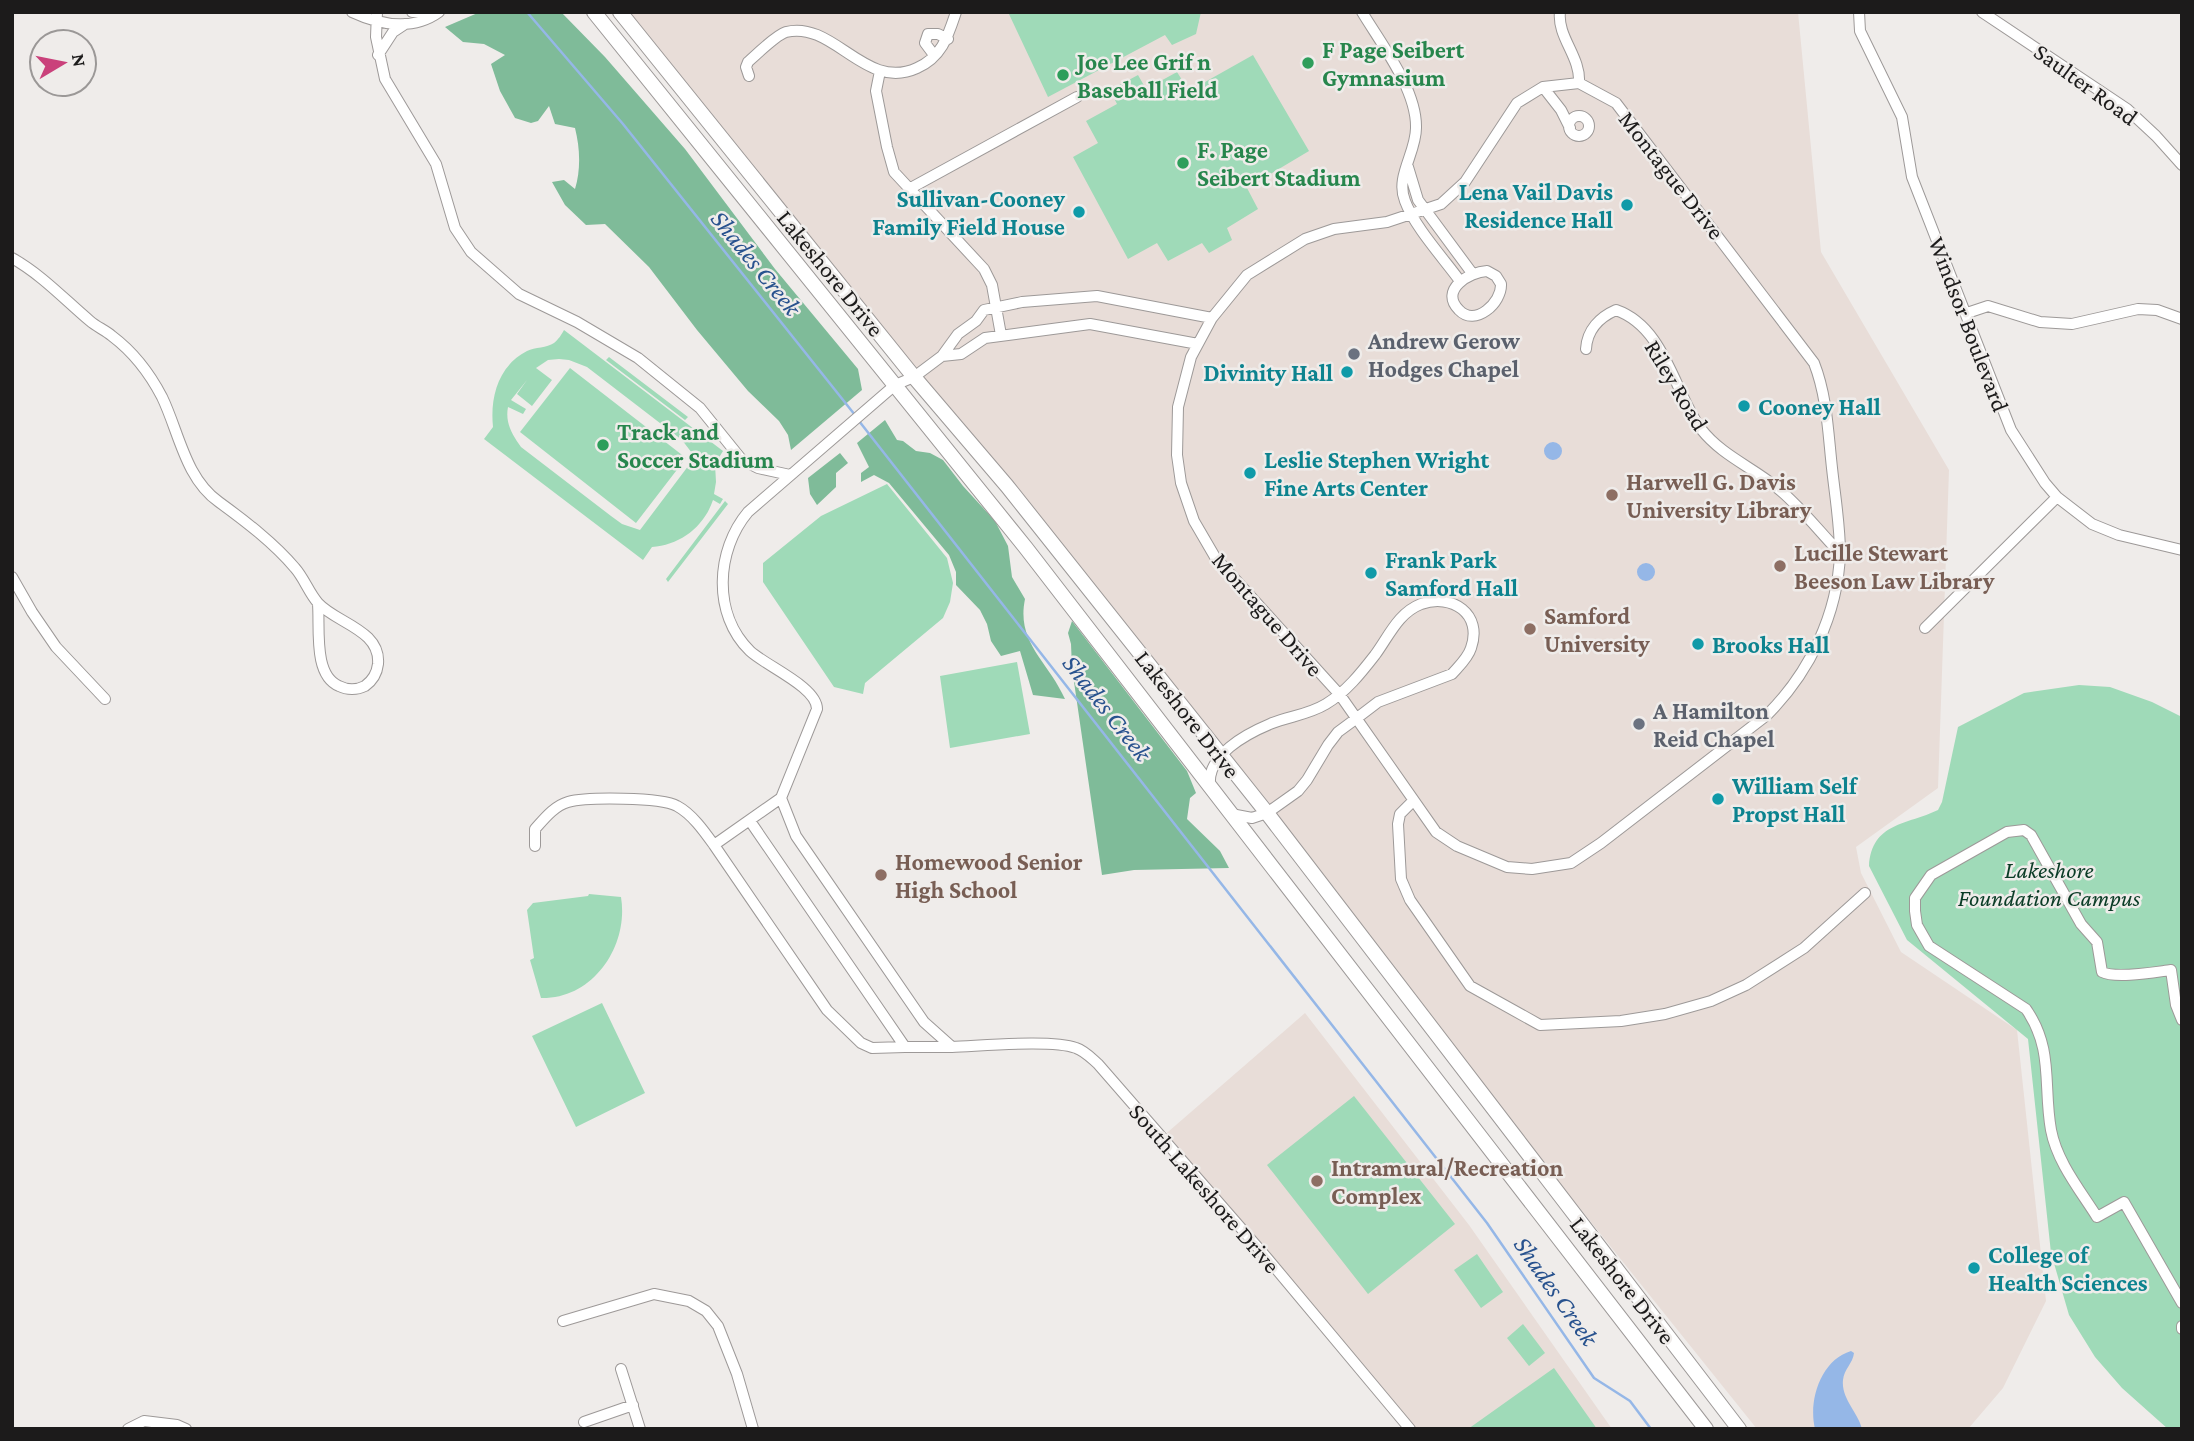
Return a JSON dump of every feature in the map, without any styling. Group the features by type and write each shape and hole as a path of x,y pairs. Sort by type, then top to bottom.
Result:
{"main road":[{"name":"Lakeshore Drive","path":"594,12 1026,548 1706,1429"},
{"name":"Lakeshore Drive","path":"620,12 914,377 1007,486 1266,813 1740,1429"}],"street":[{"path":"352,12 405,24 427,20 439,12"},
{"path":"412,12 422,12"},
{"path":"430,12 439,12"},
{"path":"749,76 746,67 748,62 784,32 800,31 822,38 880,71 896,74 908,72 923,65 948,39 956,12"},
{"path":"1363,12 1398,72 1415,111 1416,137 1402,181 1404,200 1460,281"},
{"path":"1560,12 1560,27 1579,68 1578,83"},
{"name":"Windsor Boulevard","path":"1859,12 1860,31 1902,117 1912,177 2011,430 2057,497 2092,524 2119,535 2182,550"},
{"name":"Saulter Road","path":"1982,12 2127,109 2182,165"},
{"path":"377,17 379,55 385,79 436,164 455,228 471,252 519,294 577,322 639,358 700,408 743,460 758,468 794,472"},
{"path":"379,55 387,38 405,24"},
{"path":"934,55 925,43 928,34 938,34 948,39"},
{"path":"880,71 876,91 887,147 897,177 984,269 992,285 1001,335"},
{"name":"Montague Drive","path":"1578,83 1616,103 1814,363 1821,382 1826,413 1840,552 1838,576 1822,634 1805,670 1787,695 1767,715 1601,843 1571,863 1532,869 1507,867 1457,846 1436,832 1340,695 1215,557 1194,521 1181,482 1177,429 1178,407 1191,357 1212,318 1247,275 1305,239 1334,229 1387,222 1441,204 1465,182 1517,103 1543,87 1578,83"},
{"path":"1543,87 1577,136 1586,134 1588,121 1561,110"},
{"path":"909,189 1077,97"},
{"path":"1570,128 1571,121 1579,116"},
{"path":"1408,167 1413,188 1425,210 1472,273"},
{"path":"12,258 41,277 93,324 113,336 133,355 162,397 196,478 208,493 231,509 281,553 298,572 318,604 359,630 375,647 379,657 378,668 373,678 365,685 355,689 344,688 334,684 326,676 321,653 318,604"},
{"path":"1487,271 1499,279 1500,295 1489,309 1472,314 1462,313 1458,310 1454,296 1460,281 1472,273 1487,271"},
{"path":"714,845 781,798 817,709 817,702 811,693 748,649 734,628 726,606 723,569 732,535 739,522 757,503 895,385 914,377 942,356 958,334 976,321 985,310 996,306 1097,296 1187,311 1212,318"},
{"path":"1967,313 1989,306 2040,322 2072,324 2138,309 2157,310 2182,319"},
{"name":"Riley Road","path":"1586,349 1587,339 1603,316 1616,310 1628,314 1651,338 1674,374 1696,421 1711,441 1780,490 1840,552"},
{"path":"976,321 985,338"},
{"path":"942,356 958,356 985,338 1095,324 1198,344"},
{"path":"1925,628 2057,497"},
{"path":"12,577 56,647 105,699"},
{"path":"1210,785 1209,774 1220,756 1259,729 1310,712 1340,695 1400,618 1412,609 1427,602 1443,600 1462,608 1469,617 1474,637 1472,646 1452,674 1378,702 1338,732 1298,791 1266,813 1252,818 1231,814"},
{"path":"781,798 796,836 924,1022 952,1047"},
{"name":"South Lakeshore Drive","path":"534,846 535,829 558,807 579,800 646,800 673,803 695,821 714,845 827,1010 861,1043 872,1048 1040,1044 1074,1047 1086,1052 1267,1258 1410,1429"},
{"path":"1413,801 1398,818 1401,879 1410,900 1470,986 1540,1025 1620,1021 1665,1014 1711,1001 1735,990 1804,948 1865,892"},
{"path":"750,821 905,1047"},
{"path":"2182,1020 2176,1005 2171,970 2119,975 2102,972 2097,942 2081,924 2031,835 2024,830 2007,832 1931,875 1915,898 1917,925 1928,946 2025,1009 2036,1023 2042,1038 2051,1130 2058,1152 2097,1217 2124,1202 2182,1303"},
{"path":"563,1321 654,1294 688,1301 706,1311 718,1326 737,1374 753,1429"},
{"path":"621,1369 640,1429"},
{"path":"584,1422 633,1405"},
{"path":"128,1429 144,1421 177,1425 186,1429"}],"shaded area":[{"name":"Samford University","path":"620,12 1798,12 1821,252 1949,470 1938,788 1856,847 1861,873 1901,952 2017,1030 2046,1301 2003,1388 1968,1429 1757,1429"},
{"name":"Intramural/Recreation Complex","path":"1305,1013 1469,1225 1612,1429 1409,1429 1161,1138"}],"green space":[{"path":"480,12 561,12 605,57 685,149 775,269 858,369 862,390 791,450 788,435 779,421 748,391 649,267 605,224 586,225 565,205 552,182 564,180 575,189 579,158 575,128 555,124 549,106 538,121 531,123 515,118 500,91 491,64 505,55 484,44 463,42 445,27"},
{"name":"Joe Lee Grif n Baseball Field","path":"1008,12 1201,12 1196,34 1172,45 1165,35 1048,97"},
{"name":"F. Page Seibert Stadium","path":"1253,55 1309,151 1247,188 1258,209 1227,228 1232,240 1209,253 1202,243 1168,261 1157,243 1128,259 1073,157 1098,143 1086,121 1117,104 1110,90 1138,75 1146,89 1177,72 1189,91"},
{"path":"564,330 723,451 715,464 714,494 723,499 720,504 713,500 704,518 690,533 672,543 652,547 643,560 484,439 493,427 495,394 509,365 527,351 554,343","holes":["548,360 569,360 587,367 682,440 695,457 640,530 622,524 521,447 510,428 508,407 523,414 526,409 511,400 527,380 517,394 532,406 552,380 536,368"]},
{"path":"609,357 688,417 685,420 606,360"},
{"name":"Track and Soccer Stadium","path":"570,368 686,458 636,523 520,432"},
{"path":"885,420 897,440 903,441 916,451 930,453 943,460 995,521 1008,546 1012,577 1025,599 1023,614 1029,640 1065,699 1033,695 1020,651 1001,656 991,641 980,610 956,585 956,572 949,555 889,483 874,475 861,482 861,473 869,467 857,443"},
{"path":"840,453 848,463 836,473 836,487 817,505 810,494 808,478"},
{"path":"887,484 947,558 953,583 950,602 943,618 865,683 863,694 834,687 763,582 763,563 821,516"},
{"path":"725,501 728,504 668,582 666,579"},
{"path":"1072,621 1187,771 1196,793 1190,798 1187,819 1220,851 1229,868 1134,870 1102,875 1072,668 1068,633"},
{"path":"1017,662 1030,734 950,748 940,676"},
{"name":"Lakeshore Foundation Campus","path":"2079,685 2110,687 2152,702 2182,717 2182,1429 2168,1429 2122,1388 2095,1357 2069,1315 2051,1253 2028,1039 1907,940 1869,866 1877,841 1884,833 1938,810 1958,727 2024,693"},
{"path":"589,894 621,897 622,915 613,950 592,979 577,989 560,996 541,998 530,960 534,958 527,910 533,903"},
{"path":"602,1003 645,1093 576,1127 532,1036"},
{"path":"1354,1096 1455,1224 1368,1294 1267,1165"},
{"path":"1477,1254 1503,1292 1481,1308 1454,1270"},
{"path":"1523,1324 1545,1353 1529,1366 1507,1338"},
{"path":"1554,1368 1597,1429 1468,1429"}],"water":[{"path":"1553,442 1561,447 1562,451 1557,459 1553,460 1545,455 1544,451 1549,443"},
{"path":"1642,563 1650,563 1655,572 1653,579 1642,581 1637,576 1637,568"},
{"path":"1851,1351 1854,1353 1844,1376 1843,1387 1862,1429 1815,1429 1813,1406 1819,1382 1832,1363"}],"waterway":[{"name":"Shades Creek","path":"527,12 623,124 855,415"},
{"name":"Shades Creek","path":"859,421 1487,1223 1594,1378 1630,1401 1651,1429"}],"place":[{"name":"F Page Seibert Gymnasium","path":"1308,63"},
{"name":"Joe Lee Grif n Baseball Field","path":"1063,75"},
{"name":"F. Page Seibert Stadium","path":"1183,163"},
{"name":"Lena Vail Davis Residence Hall","path":"1627,205"},
{"name":"Sullivan-Cooney Family Field House","path":"1079,212"},
{"name":"Andrew Gerow Hodges Chapel","path":"1354,354"},
{"name":"Divinity Hall","path":"1347,372"},
{"name":"Cooney Hall","path":"1744,406"},
{"name":"Track and Soccer Stadium","path":"603,445"},
{"name":"Leslie Stephen Wright Fine Arts Center","path":"1250,473"},
{"name":"Harwell G. Davis University Library","path":"1612,495"},
{"name":"Lucille Stewart Beeson Law Library","path":"1780,566"},
{"name":"Frank Park Samford Hall","path":"1371,573"},
{"name":"Samford University","path":"1530,629"},
{"name":"Brooks Hall","path":"1698,644"},
{"name":"A Hamilton Reid Chapel","path":"1639,724"},
{"name":"William Self Propst Hall","path":"1718,799"},
{"name":"Homewood Senior High School","path":"881,875"},
{"name":"Intramural/Recreation Complex","path":"1317,1181"},
{"name":"College of Health Sciences","path":"1974,1268"}]}
